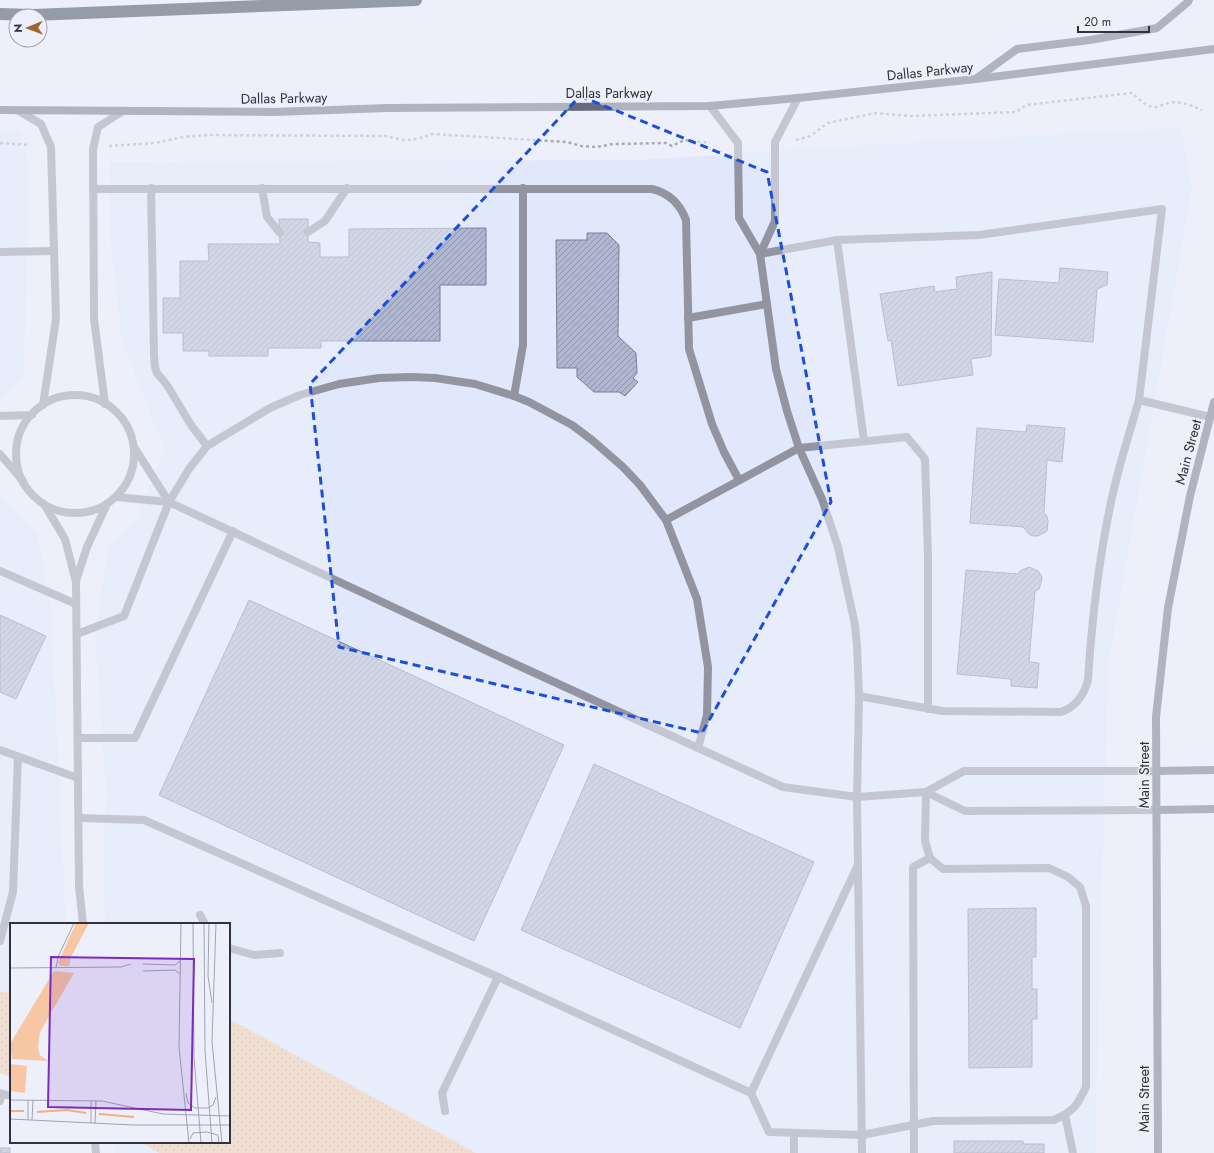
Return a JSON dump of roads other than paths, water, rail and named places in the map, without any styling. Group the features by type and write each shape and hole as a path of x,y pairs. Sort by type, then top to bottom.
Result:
{"highway":[{"path":"0,14 33,15 416,0"}],"main road":[{"path":"976,79 1016,49 1090,40 1157,28 1189,0"},
{"name":"Dallas Parkway","path":"0,110 274,112 388,108 710,106 976,79 1214,49"},
{"name":"Main Street","path":"1158,1153 1156,717 1168,608 1190,496 1214,402"},
{"path":"1156,771 1214,770"},
{"path":"1157,810 1214,809"}],"street":[{"path":"760,254 774,221 775,142 798,98"},
{"path":"710,106 738,143 739,218 760,254 776,369 799,448 822,499 838,547 855,625 859,696 857,797 862,1153"},
{"path":"19,111 41,124 51,147 56,319 43,405"},
{"path":"105,404 94,319 92,149 98,127 123,111"},
{"path":"151,188 155,367 157,373 167,385 191,425 207,446"},
{"path":"262,188 267,217 280,233"},
{"path":"308,232 325,221 347,188"},
{"path":"93,189 523,188 658,191 674,200 684,214 687,223 689,349 712,424 724,452 739,480"},
{"path":"514,396 523,345 523,188"},
{"path":"760,254 837,240 979,235 1162,209 1139,400 1112,495 1095,595 1088,680 1081,698 1070,708 1061,712 942,711 859,696"},
{"path":"837,240 864,441"},
{"path":"0,252 54,251"},
{"path":"688,318 767,304"},
{"path":"77,634 124,616 169,502 189,469 207,446 223,438 256,416 285,401 323,388 355,381 395,377 435,378 475,384 514,396 551,413 572,425 612,455 648,494 666,520 697,599 708,667 707,716 698,748"},
{"path":"0,454 32,494 44,504 59,511 75,513 86,512 107,504 126,484 133,462 134,447 132,438 124,422 116,412 105,404 90,397 74,395 58,398 43,405 32,415 23,427 18,442 16,458 23,481"},
{"path":"1139,400 1210,417"},
{"path":"0,416 32,415"},
{"path":"666,520 799,448 907,437 925,459 928,557 928,709"},
{"path":"134,447 169,502"},
{"path":"116,496 169,502 489,652 783,787 857,797 926,792 964,771 1156,771"},
{"path":"44,504 65,539 76,582 79,886 82,923"},
{"path":"76,582 86,547 107,504"},
{"path":"78,738 136,738 232,531"},
{"path":"0,571 76,604"},
{"path":"0,750 78,778"},
{"path":"0,941 13,892 18,757"},
{"path":"926,792 965,811 1157,810"},
{"path":"79,818 144,820 498,977 751,1093 769,1132 862,1134 933,1121 1054,1120 1065,1115 1079,1104 1086,1087 1086,906 1080,887 1068,877 1049,868 943,869 930,858 925,841 926,792"},
{"path":"914,1153 913,867 930,858"},
{"path":"751,1093 858,864"},
{"path":"200,915 204,923"},
{"path":"230,948 254,955 280,953"},
{"path":"445,1111 442,1093 498,977"},
{"path":"1065,1115 1073,1153"},
{"path":"794,1133 794,1153"},
{"path":"95,1143 96,1153"}]}
